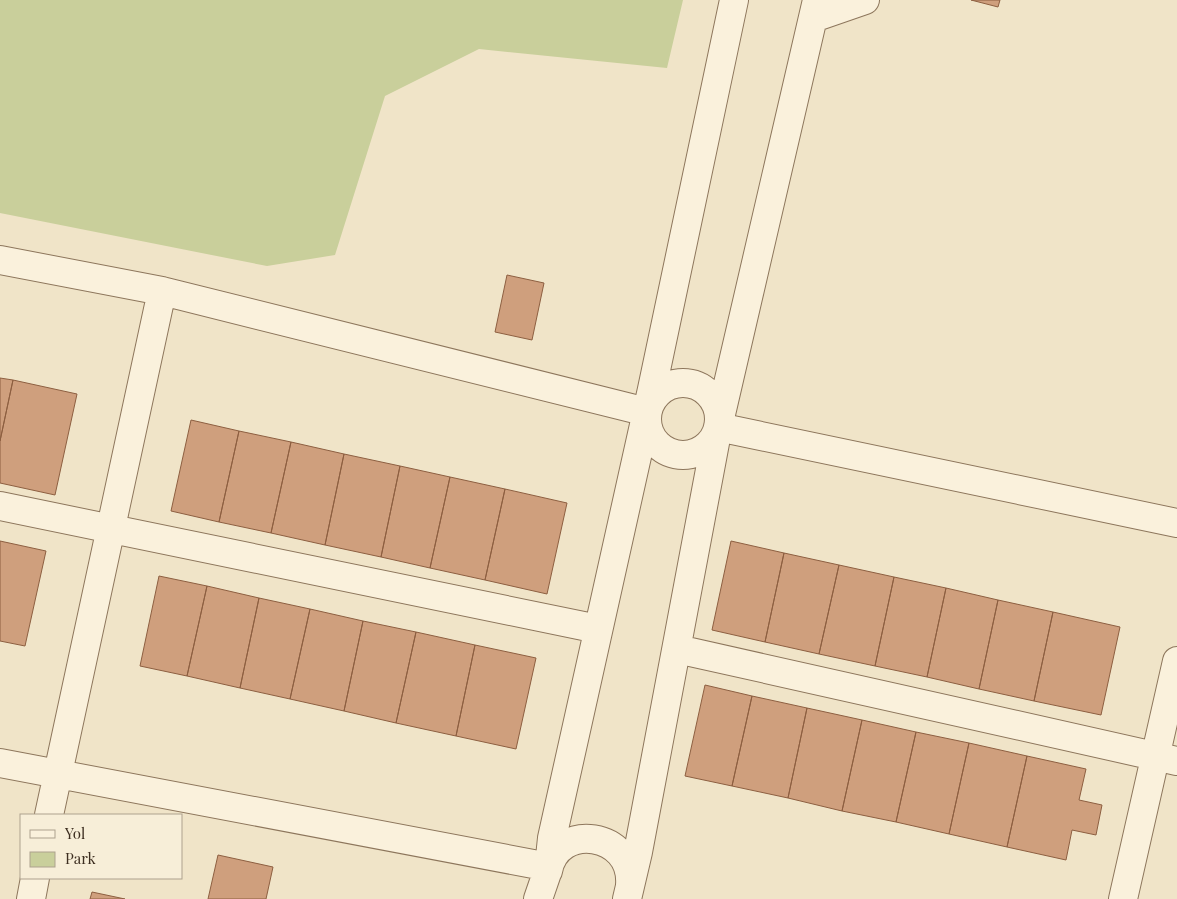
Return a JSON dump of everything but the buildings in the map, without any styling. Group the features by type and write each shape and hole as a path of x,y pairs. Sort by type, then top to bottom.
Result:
{"street":[{"path":"552,899 548,892 546,880 552,838 647,412 734,0"},
{"path":"632,898 638,852 718,427 815,9 865,0"},
{"path":"0,260 162,291 647,412"},
{"path":"49,814 162,291"},
{"path":"678,383 690,383 701,387 710,394 716,404 719,415 718,427 714,437 702,449 687,455 675,455 665,451 656,444 650,434 646,423 650,401 667,386 678,383"},
{"path":"718,427 1177,523"},
{"path":"0,506 598,629"},
{"path":"676,649 1166,759"},
{"path":"1123,899 1166,759 1177,661"},
{"path":"0,763 549,867"},
{"path":"538,899 555,855 564,846 576,840 590,838 603,841 614,847 624,857 629,869 632,898"},
{"path":"31,899 35,879"}],"green space":[{"path":"0,0 683,0 667,68 479,49 385,96 335,255 267,266 0,213"}]}
